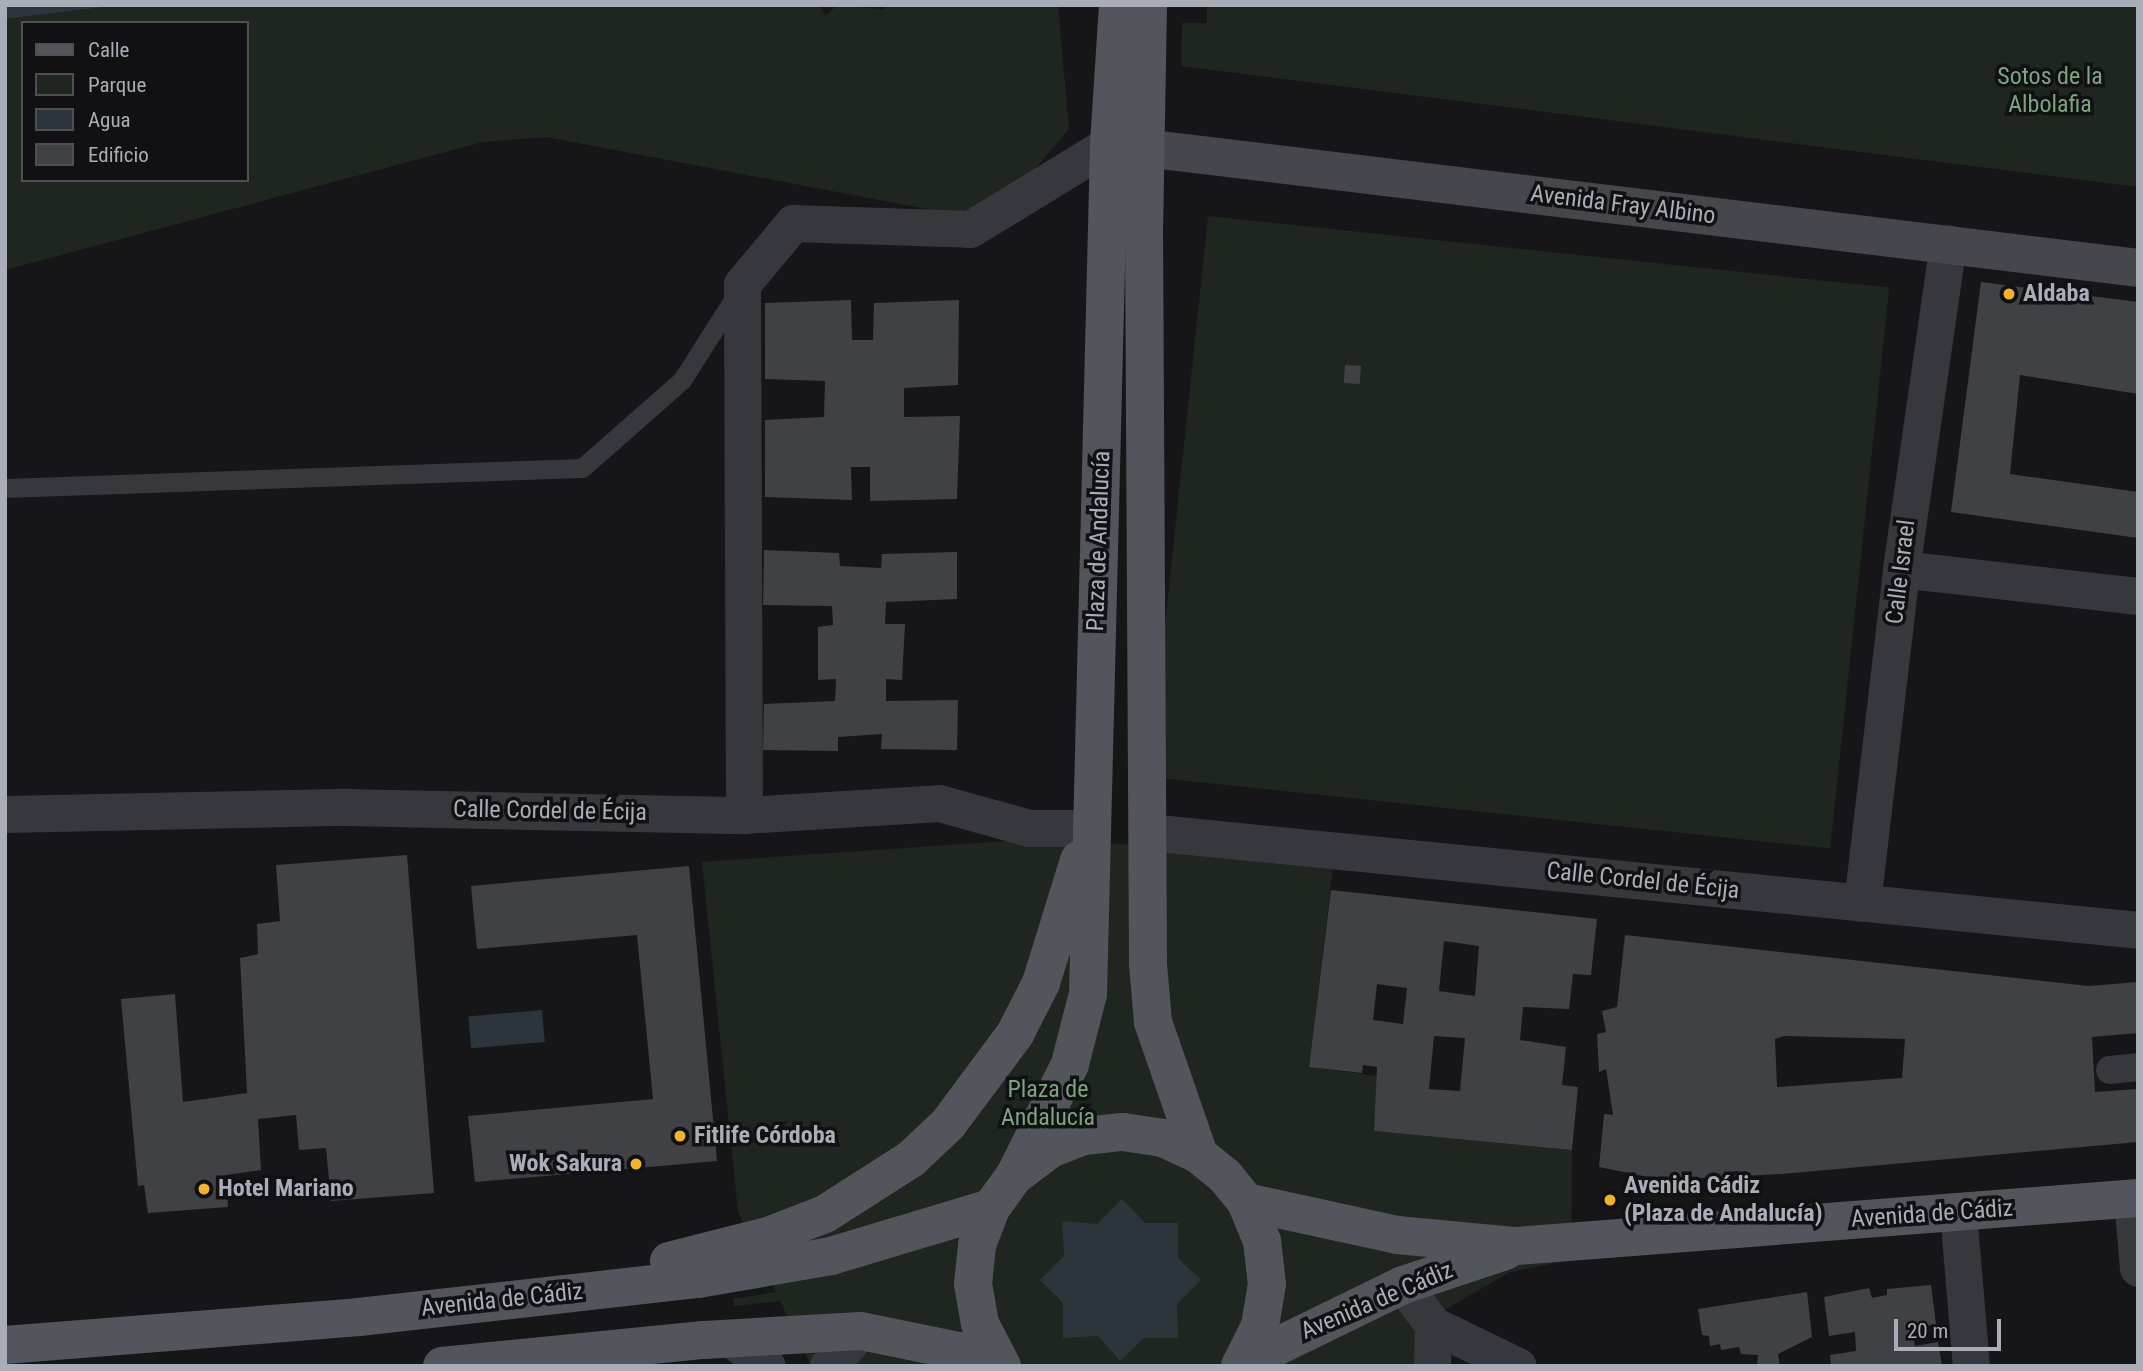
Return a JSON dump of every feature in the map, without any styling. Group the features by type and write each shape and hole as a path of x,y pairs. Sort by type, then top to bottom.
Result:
{"main road":[{"path":"1118,5 1132,64"},
{"path":"1132,64 1148,5"},
{"name":"Plaza de Andalucía","path":"999,1362 980,1324 973,1284 977,1245 991,1208 1015,1175 1082,1031 1088,994 1090,828 1109,144 1132,64"},
{"name":"Plaza de Andalucía","path":"1132,64 1147,147 1148,964 1153,1021 1171,1084 1199,1155"},
{"name":"Avenida Fray Albino","path":"1109,144 2138,268"},
{"path":"496,1300 768,1236 825,1214 911,1159 965,1103 1015,1034 1041,983 1090,828"},
{"name":"Plaza de Andalucía","path":"1015,1175 1050,1149 1084,1136 1110,1133 1163,1139 1199,1155 1225,1176 1245,1202 1262,1241 1267,1284 1260,1326 1240,1365"},
{"name":"Avenida de Cádiz","path":"1245,1202 1397,1235 1516,1247 2135,1199"},
{"name":"Avenida de Cádiz","path":"5,1345 359,1317 794,1265 991,1208"},
{"name":"Avenida de Cádiz","path":"1240,1365 1403,1285 1516,1247"},
{"path":"442,1366 730,1338 861,1331 999,1362"}],"street":[{"path":"744,814 742,284 793,223 971,229 1109,144"},
{"name":"Calle Israel","path":"1862,903 1901,569 1948,243"},
{"path":"1901,569 2138,596"},
{"name":"Calle Cordel de Écija","path":"5,814 346,807 744,814 939,803 1029,828 1090,828"},
{"name":"Calle Cordel de Écija","path":"1147,832 2138,930"},
{"path":"2110,1070 2138,1067"},
{"path":"2135,1199 2138,1268"},
{"path":"1958,1212 1971,1366"},
{"path":"1403,1285 1433,1325 1518,1366"},
{"path":"1432,1366 1433,1325"},
{"path":"828,1366 861,1331"},
{"path":"730,1338 767,1366"}],"lane":[{"path":"5,488 582,468 682,380 742,284"}],"green space":[{"path":"121,5 819,5 826,16 837,5 883,9 890,5 1058,5 1069,129 990,221 546,137 483,142 5,270 5,19"},
{"name":"Sotos de la Albolafia","path":"1207,5 2138,5 2138,187 1181,66 1182,23 1207,23"},
{"path":"1208,216 1889,288 1830,849 1149,777"},
{"name":"Plaza de Andalucía","path":"1021,840 1208,848 1334,859 1309,1067 1377,1076 1375,1131 1572,1150 1571,1260 1510,1272 1422,1323 1423,1366 811,1366 780,1301 734,1306 733,1299 776,1292 738,1212 702,862"}],"water":[{"path":"5,5 121,5 5,19"},
{"path":"542,1010 545,1042 471,1048 468,1016"},
{"path":"1122,1199 1145,1223 1178,1223 1178,1258 1201,1280 1177,1304 1178,1338 1144,1338 1120,1361 1098,1336 1063,1338 1063,1303 1040,1280 1064,1256 1062,1221 1097,1224"}],"building":[{"path":"1981,282 2138,302 2138,394 2020,375 2010,474 2138,492 2138,538 1951,512"},
{"path":"851,300 852,340 873,340 874,303 959,300 958,385 904,388 904,417 960,416 957,499 870,501 870,467 851,467 852,500 765,497 765,420 824,417 825,381 765,379 765,303"},
{"path":"1345,365 1361,366 1360,384 1344,383"},
{"path":"764,550 839,553 840,566 881,568 882,554 957,552 957,599 886,602 885,624 905,624 902,680 886,679 886,701 958,700 957,750 881,749 882,734 838,737 838,751 763,750 764,704 835,701 836,679 818,680 818,627 833,625 832,606 763,605"},
{"path":"407,855 434,1193 331,1201 326,1148 299,1150 296,1115 258,1119 261,1170 226,1175 228,1207 148,1213 144,1185 138,1186 121,999 175,994 183,1102 247,1093 240,958 258,954 257,924 280,921 276,865"},
{"path":"689,866 717,1161 475,1182 468,1116 653,1099 637,935 477,949 471,886"},
{"path":"1331,890 1597,919 1591,975 1573,974 1569,1009 1523,1007 1520,1040 1566,1047 1562,1085 1578,1087 1572,1150 1374,1131 1377,1067 1363,1065 1362,1073 1309,1067","holes":["1444,941 1479,946 1475,996 1439,991","1377,984 1407,988 1403,1024 1373,1020","1434,1036 1465,1038 1460,1091 1429,1089"]},
{"path":"1625,935 2089,986 2138,982 2138,1033 2092,1037 2095,1092 2138,1089 2138,1142 1782,1174 1663,1180 1599,1167 1604,1114 1613,1115 1606,1069 1599,1072 1597,1034 1606,1032 1602,1011 1617,1007","holes":["1784,1036 1905,1039 1902,1078 1777,1087 1775,1039"]},
{"path":"1931,1285 1936,1324 1911,1329 1915,1346 1938,1342 1942,1366 1831,1366 1830,1355 1856,1351 1855,1332 1829,1336 1824,1297 1869,1288 1872,1298 1887,1295 1887,1289"},
{"path":"1807,1292 1812,1337 1778,1354 1780,1366 1757,1366 1758,1355 1741,1354 1739,1347 1721,1350 1720,1344 1710,1346 1709,1336 1702,1335 1698,1309"}],"place":[{"name":"Aldaba","path":"2009,294"},
{"name":"Fitlife Córdoba","path":"680,1136"},
{"name":"Wok Sakura","path":"636,1164"},
{"name":"Hotel Mariano","path":"204,1189"},
{"name":"Avenida Cádiz (Plaza de Andalucía)","path":"1610,1200"}]}
